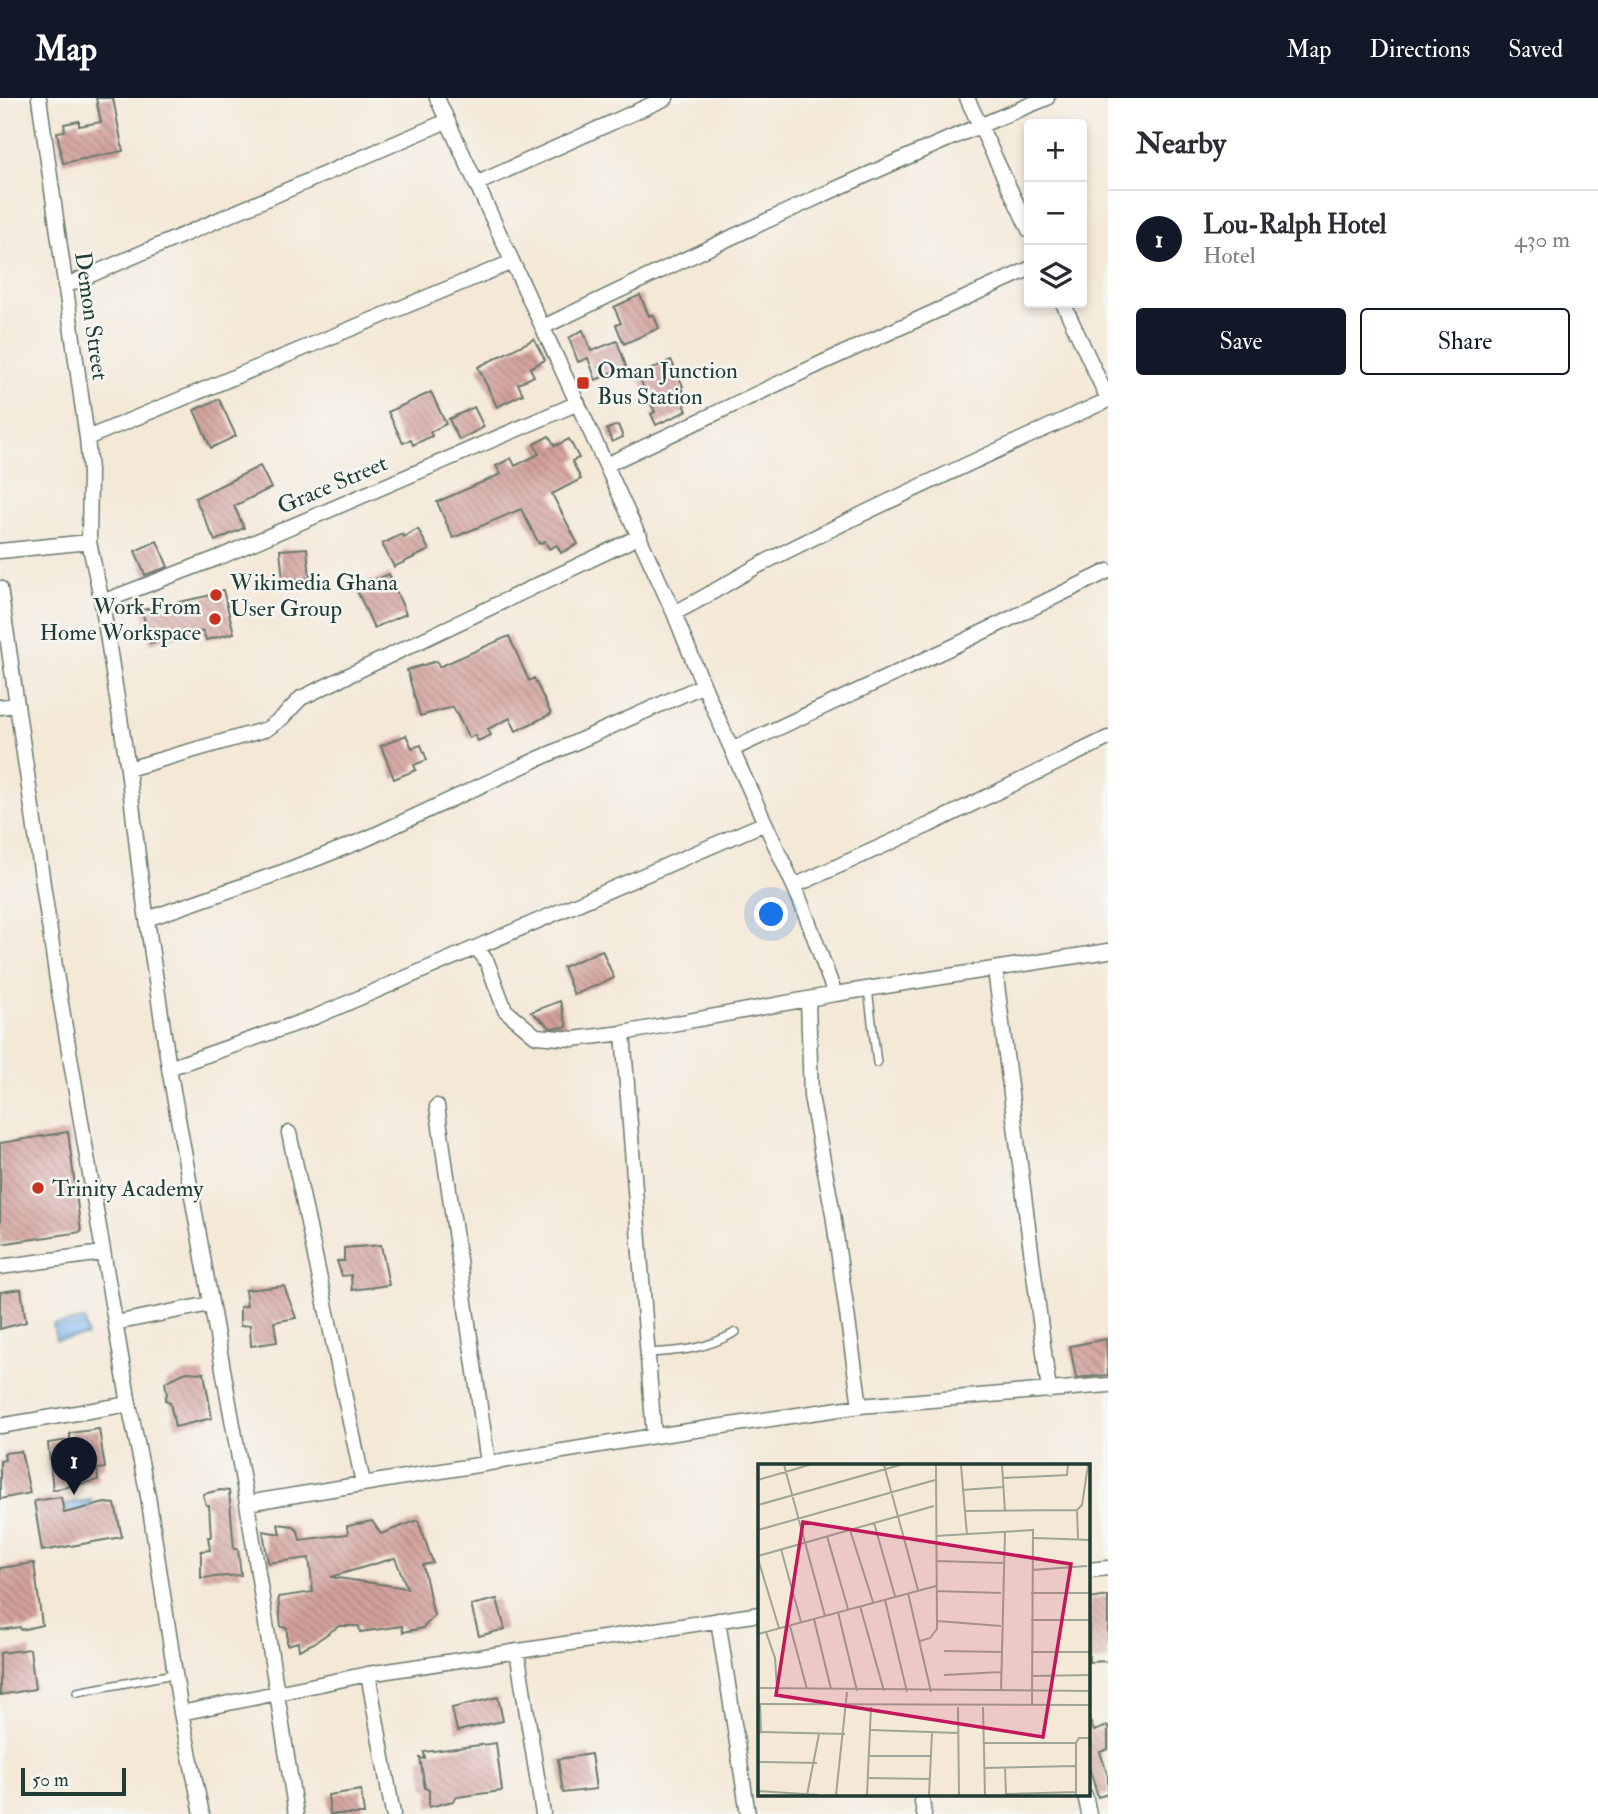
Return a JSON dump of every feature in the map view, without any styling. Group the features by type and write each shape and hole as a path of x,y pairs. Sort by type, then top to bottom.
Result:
{"street":[{"path":"437,98 674,613 702,686 794,886 835,994"},
{"path":"477,184 666,98"},
{"path":"967,98 1024,219"},
{"path":"543,327 753,226 1047,98"},
{"name":"Demon Street","path":"43,99 65,286 87,438 90,471 89,542 102,601 128,769 169,1068 247,1503 296,1814"},
{"path":"65,286 447,121"},
{"path":"87,438 512,262"},
{"path":"606,465 1024,271"},
{"path":"674,613 769,560 1108,399 1065,308"},
{"name":"Grace Street","path":"102,601 220,557 578,403"},
{"path":"128,769 267,729 301,698 640,537"},
{"path":"0,551 89,542"},
{"path":"733,749 953,648 1108,571"},
{"path":"0,589 57,980 129,1404 148,1496 181,1713 201,1814"},
{"path":"147,919 285,871 366,839 702,686"},
{"path":"0,707 16,705"},
{"path":"794,886 929,825 1108,738"},
{"path":"169,1068 315,1017 765,823"},
{"path":"477,948 487,962 505,1010 536,1035 573,1039 623,1033 835,994 1108,950"},
{"path":"995,969 1049,1391"},
{"path":"808,1000 811,1096 837,1237 860,1406"},
{"path":"623,1033 654,1436"},
{"path":"437,1106 488,1463"},
{"path":"289,1133 363,1483"},
{"path":"0,1267 103,1252"},
{"path":"115,1323 210,1304"},
{"path":"247,1503 654,1436 860,1406 1108,1385"},
{"path":"0,1426 129,1404"},
{"path":"1090,1570 1108,1568"},
{"path":"181,1713 368,1674 758,1614"},
{"path":"718,1620 748,1814"},
{"path":"517,1651 543,1814"},
{"path":"368,1674 393,1814"}],"lane":[{"path":"868,989 877,1063"},
{"path":"648,1353 681,1351 716,1344 736,1332"},
{"path":"77,1692 175,1674"}],"water":[{"path":"85,1320 87,1336 56,1340 53,1325"},
{"path":"91,1500 94,1513 67,1519 65,1504"}],"building":[{"path":"96,98 113,98 123,151 63,163 57,132 65,131 64,124 79,121 79,126 101,122"},
{"path":"640,295 649,316 653,314 659,328 624,344 616,325 621,323 614,307"},
{"path":"583,330 591,351 617,341 626,366 596,380 588,358 578,362 569,338"},
{"path":"534,339 545,360 530,368 534,376 518,384 523,394 497,407 478,367"},
{"path":"671,360 683,386 681,387 685,396 681,398 687,411 656,425 651,414 655,412 638,375"},
{"path":"431,392 446,424 430,432 432,436 413,445 411,440 403,443 388,412"},
{"path":"219,399 236,436 211,448 194,410"},
{"path":"474,407 484,427 459,440 449,419"},
{"path":"618,425 623,437 612,442 607,429"},
{"path":"549,436 555,446 569,439 579,458 572,461 581,479 552,494 578,544 561,553 557,545 549,549 545,541 539,544 521,509 453,538 437,502 501,474 496,466 511,458 515,466 539,454 534,444"},
{"path":"260,466 271,488 234,506 244,528 215,541 195,498"},
{"path":"418,529 429,550 394,567 382,544"},
{"path":"157,541 168,567 145,575 135,551"},
{"path":"307,548 310,578 283,580 280,550"},
{"path":"389,574 406,614 374,628 356,588"},
{"path":"223,590 234,633 206,640 203,631 150,643 142,610 212,595"},
{"path":"509,636 529,681 534,678 551,714 516,731 510,718 488,729 491,735 478,741 474,735 469,738 453,707 420,716 407,670 437,661 439,667"},
{"path":"406,735 412,748 421,745 427,760 414,765 416,770 394,779 381,746"},
{"path":"602,950 614,978 574,995 563,967"},
{"path":"560,1001 567,1027 551,1028 531,1012"},
{"name":"Trinity Academy","path":"68,1132 81,1232 0,1244 0,1143"},
{"path":"381,1245 389,1285 352,1290 351,1275 342,1276 337,1261 344,1261 344,1248"},
{"path":"284,1286 296,1318 274,1322 277,1342 251,1346 250,1325 240,1326 240,1307 247,1306 245,1290"},
{"path":"21,1289 26,1322 0,1329 0,1292"},
{"path":"1106,1339 1108,1375 1076,1378 1070,1346"},
{"path":"186,1372 204,1373 212,1418 175,1427 170,1402 165,1400 165,1382"},
{"path":"99,1429 105,1468 97,1469 98,1480 53,1490 48,1443 70,1440 70,1433"},
{"path":"21,1451 30,1493 0,1499 0,1461 5,1460 4,1453"},
{"path":"229,1491 234,1549 238,1549 241,1575 201,1578 201,1551 210,1550 208,1537 211,1537 209,1505 206,1505 203,1494"},
{"path":"61,1497 64,1513 105,1503 115,1504 122,1537 42,1551 34,1501"},
{"path":"418,1520 433,1563 423,1565 434,1616 423,1628 403,1632 402,1626 360,1632 359,1626 339,1626 299,1650 298,1642 287,1645 287,1628 281,1627 278,1597 313,1592 309,1558 268,1563 263,1531 280,1534 278,1524 293,1526 298,1531 300,1540 348,1534 347,1526 372,1521 381,1534","holes":["395,1558 407,1588 331,1577"]},
{"path":"34,1563 42,1625 21,1630 20,1627 0,1630 0,1568"},
{"path":"1108,1596 1108,1661 1090,1662 1090,1599"},
{"path":"497,1599 505,1629 479,1636 471,1605"},
{"path":"30,1649 35,1689 0,1695 0,1653"},
{"path":"498,1697 503,1721 457,1731 452,1708"},
{"path":"1090,1724 1094,1731 1108,1726 1108,1749 1100,1752 1108,1776 1108,1794 1098,1797 1090,1770"},
{"path":"496,1743 502,1791 457,1797 453,1801 429,1807 429,1790 425,1788 420,1758 425,1759 424,1752"},
{"path":"591,1754 596,1789 563,1793 558,1759"},
{"path":"361,1790 364,1814 330,1814 328,1795"}],"place":[{"name":"Oman Junction Bus Station","path":"583,383"},
{"name":"Wikimedia Ghana User Group","path":"216,595"},
{"name":"Work From Home Workspace","path":"215,619"},
{"name":"Trinity Academy","path":"38,1188"},
{"name":"Lou-Ralph Hotel","path":"74,1495"}]}
